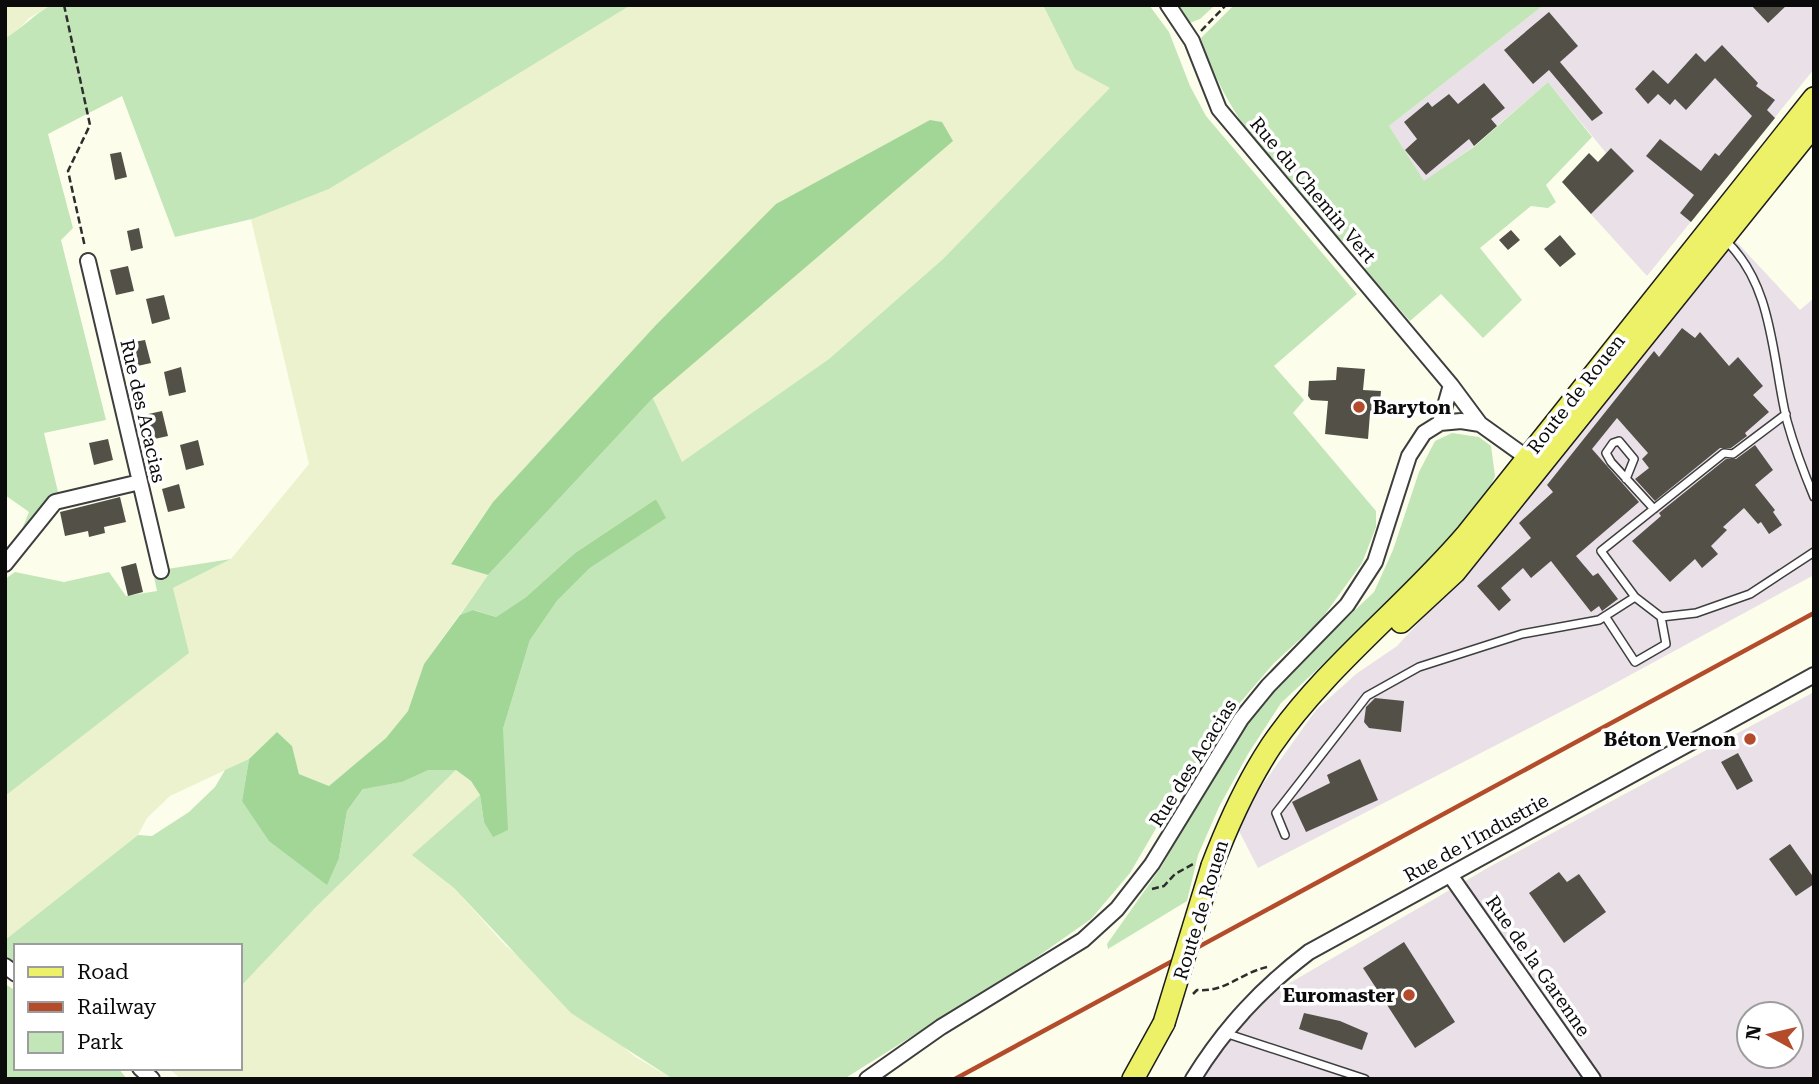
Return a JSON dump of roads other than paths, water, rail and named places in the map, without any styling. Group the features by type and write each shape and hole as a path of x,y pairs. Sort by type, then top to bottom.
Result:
{"main road":[{"name":"Route de Rouen","path":"1133,1079 1164,1023 1206,864 1265,756 1299,710 1328,680 1444,586 1532,462 1717,232 1814,98"},
{"name":"Route de Rouen","path":"1717,232 1814,125"}],"street":[{"name":"Rue du Chemin Vert","path":"1168,5 1192,41 1219,109 1451,385 1480,424 1532,462"},
{"name":"Rue des Acacias","path":"88,261 161,571"},
{"path":"1451,385 1440,423 1461,421 1480,424"},
{"name":"Rue des Acacias","path":"867,1079 941,1027 1083,940 1117,909 1153,864 1241,719 1268,686 1347,605 1375,562 1409,456 1424,433 1440,423"},
{"path":"5,564 55,502 140,482"},
{"name":"Rue de l'Industrie","path":"1194,1079 1224,1033 1270,982 1300,959 1814,675"},
{"name":"Rue de la Garenne","path":"1450,875 1593,1079"}],"lane":[{"path":"1717,232 1744,258 1767,316 1786,414 1814,497"},
{"path":"1605,616 1635,662 1666,644 1661,617 1635,597 1601,551 1724,453 1733,454 1786,414"},
{"path":"1626,479 1634,459 1619,441 1613,443 1606,453 1626,479 1654,509"},
{"path":"1661,617 1696,613 1750,594 1814,552"},
{"path":"1285,835 1276,813 1367,696 1419,667 1522,634 1599,620 1635,597"},
{"path":"1224,1033 1365,1079"}],"railway":[{"path":"955,1079 1814,613"}],"place":[{"name":"Baryton","path":"1359,407"},
{"name":"Béton Vernon","path":"1750,739"},
{"name":"Euromaster","path":"1409,995"}]}
